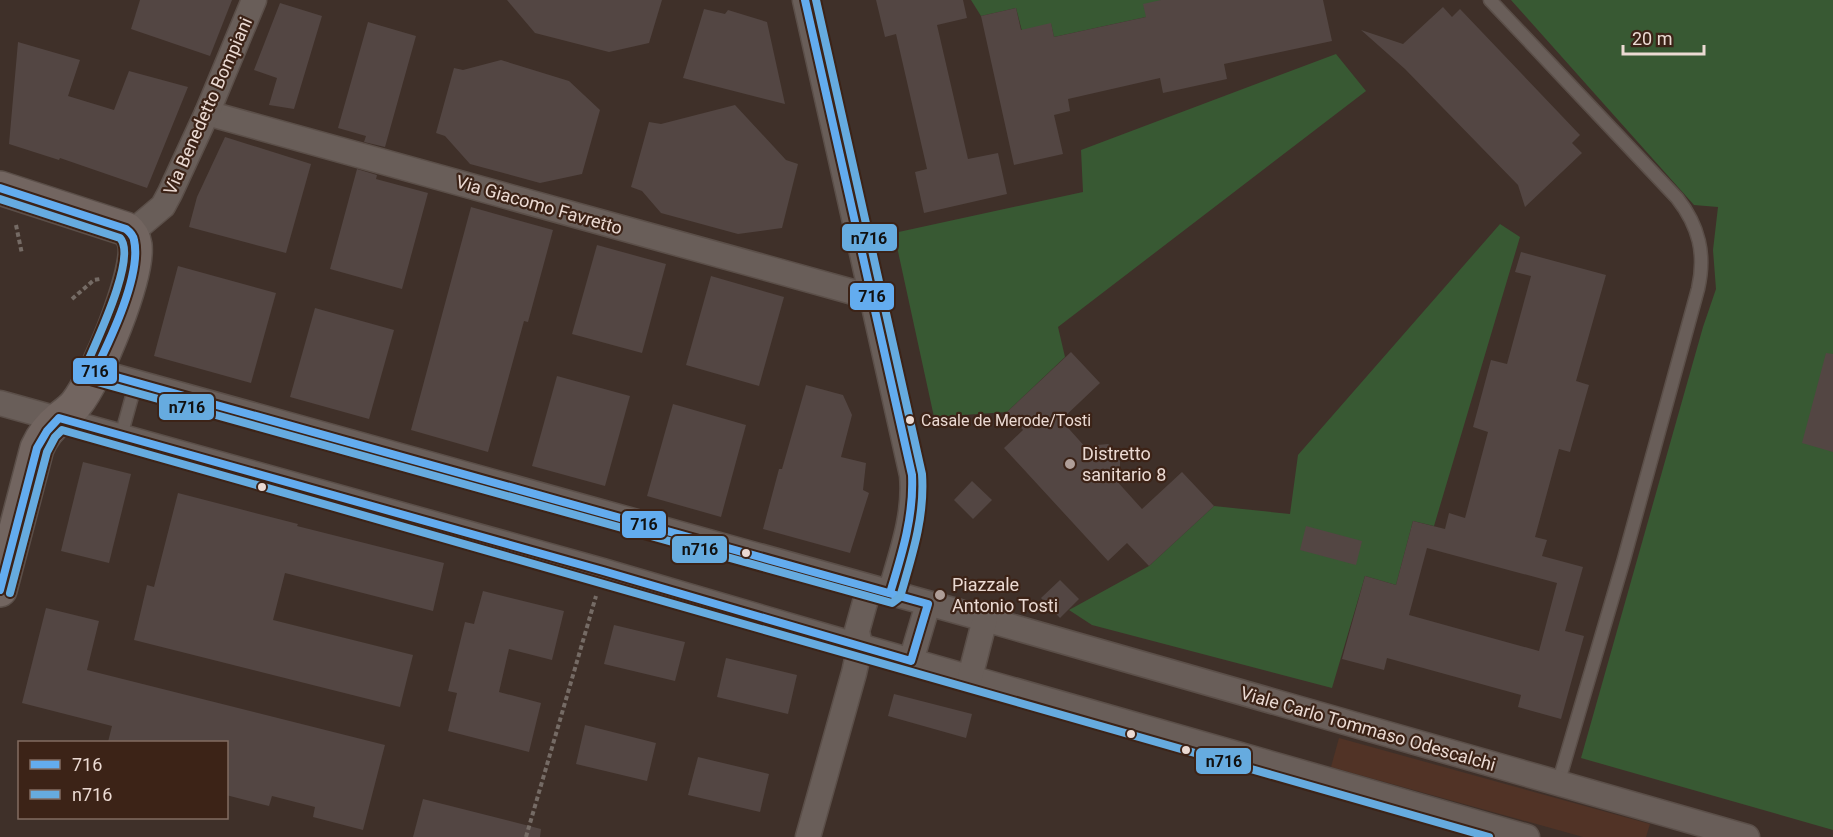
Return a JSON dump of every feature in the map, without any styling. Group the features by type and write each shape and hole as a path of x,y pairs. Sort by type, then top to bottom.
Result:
{"main road":[{"path":"0,188 126,229 134,239 135,252 132,276 95,371 77,403 47,431 37,448 0,590"}],"street":[{"name":"Via Benedetto Bompiani","path":"131,233 163,206 207,113 254,0"},
{"path":"800,2 912,475 911,511 880,590 857,631 860,646 854,673 808,837"},
{"name":"Via Giacomo Favretto","path":"207,113 871,297"},
{"path":"95,371 985,619 970,676"},
{"path":"0,402 603,571 1527,837"},
{"path":"912,661 928,604"},
{"name":"Viale Carlo Tommaso Odescalchi","path":"985,619 1558,784 1672,826 1747,837"}],"lane":[{"path":"1490,0 1677,198 1695,226 1702,258 1702,273 1698,289 1624,559 1558,784"},
{"path":"121,436 136,382"}],"path":[{"path":"15,220 22,254"},
{"path":"72,299 94,280 106,277"},
{"path":"525,837 603,571"}],"shaded area":[{"path":"1339,738 1650,824 1646,837 1583,837 1331,767"}],"green space":[{"path":"971,0 1161,0 1146,17 1054,37 1051,24 1022,31 1016,8 981,16"},
{"path":"1511,0 1833,0 1833,830 1581,758 1703,327 1716,289 1713,250 1718,207 1694,205"},
{"path":"1336,54 1366,91 1058,327 1065,357 1007,412 934,417 894,233 1083,192 1081,150"},
{"path":"1500,224 1520,237 1434,526 1413,521 1396,585 1365,576 1332,688 1092,625 1069,610 1149,566 1214,506 1290,514 1298,455"}],"building":[{"path":"140,0 232,0 210,56 131,29"},
{"path":"507,0 662,0 649,43 609,52 535,33"},
{"path":"876,0 963,0 967,18 937,25 968,159 998,153 1007,194 924,213 915,172 927,169 896,34 885,37"},
{"path":"1161,0 1323,0 1332,41 1224,64 1227,79 1163,93 1160,78 1068,99 1070,111 1054,115 1063,154 1014,165 981,16 1016,8 1021,30 1051,23 1054,37 1146,17 1143,4"},
{"path":"280,3 322,16 294,109 269,105 277,78 254,70"},
{"path":"1443,7 1452,17 1460,9 1580,135 1572,143 1582,153 1525,207 1518,185 1405,69 1361,30 1403,44"},
{"path":"704,9 725,14 728,10 767,22 785,104 683,78"},
{"path":"368,22 416,36 385,147 364,142 366,136 338,128"},
{"path":"18,42 80,60 68,96 114,110 129,71 188,87 147,188 60,158 59,160 9,144"},
{"path":"501,60 569,81 600,110 582,174 540,183 470,164 445,136 436,133 454,68 463,70"},
{"path":"735,105 786,160 798,164 782,228 738,234 661,213 642,191 631,187 649,122 661,124"},
{"path":"225,137 311,164 286,253 189,227 197,197"},
{"path":"357,169 377,175 376,179 428,193 402,289 330,269"},
{"path":"471,207 553,230 528,322 524,321 488,452 411,430"},
{"path":"597,245 666,264 642,353 572,334"},
{"path":"1521,252 1606,275 1576,381 1589,385 1570,452 1559,449 1535,537 1547,540 1542,556 1583,567 1565,631 1584,636 1561,719 1518,707 1521,695 1387,658 1384,670 1342,659 1365,576 1396,585 1413,521 1445,529 1449,513 1465,518 1488,432 1473,427 1491,360 1507,364 1531,276 1515,272","holes":["1427,548 1557,583 1539,651 1409,615"]},
{"path":"178,266 276,293 251,383 154,356"},
{"path":"711,276 784,297 759,386 686,365"},
{"path":"315,308 394,330 369,419 290,397"},
{"name":"Distretto sanitario 8","path":"1071,352 1100,383 1061,420 1087,449 1108,444 1116,450 1120,458 1120,470 1115,479 1142,509 1182,472 1214,506 1149,566 1127,543 1108,561 1004,448 1023,430 1007,412"},
{"path":"1826,353 1833,354 1833,452 1802,443"},
{"path":"557,376 630,396 605,486 532,466"},
{"path":"806,385 843,395 852,415 841,457 866,463 863,490 869,493 850,553 763,529 779,469 782,469"},
{"path":"673,404 746,425 721,517 647,496"},
{"path":"83,462 131,474 109,563 61,551"},
{"path":"972,481 992,500 973,519 954,500"},
{"path":"178,493 444,563 433,611 285,573 273,620 413,655 400,707 134,640 147,585 154,587"},
{"path":"1306,526 1362,541 1356,565 1300,550"},
{"path":"1060,580 1079,599 1060,618 1041,598"},
{"path":"483,591 564,611 552,660 509,649 499,692 541,703 529,752 448,731 457,693 448,691 465,622 474,624"},
{"path":"46,608 99,621 87,670 385,745 363,830 313,817 315,807 272,796 269,806 228,796 228,741 108,741 112,726 22,703"},
{"path":"614,625 685,642 675,681 604,664"},
{"path":"726,658 797,675 788,714 717,697"},
{"path":"894,694 972,714 966,738 888,716"},
{"path":"585,725 656,743 647,781 576,764"},
{"path":"698,757 769,774 760,812 688,795"},
{"path":"423,799 541,829 540,837 413,837"}],"transit line":[{"name":"716","path":"805,0 912,475 909,520 890,593"},
{"name":"n716","path":"0,199 120,238 124,248 119,282 85,368 85,375 90,380 892,603 900,597 917,536 922,506 922,474 816,0"},
{"name":"716","path":"0,188 126,229 133,237 135,254 129,288 116,325 95,371 928,604 911,661 603,571 59,418 47,431 37,448 0,590"},
{"name":"n716","path":"10,593 47,452 55,437 62,430 1489,837"}],"place":[{"name":"Casale de Merode/Tosti","path":"910,420"},
{"name":"Distretto sanitario 8","path":"1070,464"},
{"name":"Piazzale Antonio Tosti","path":"940,595"}]}
